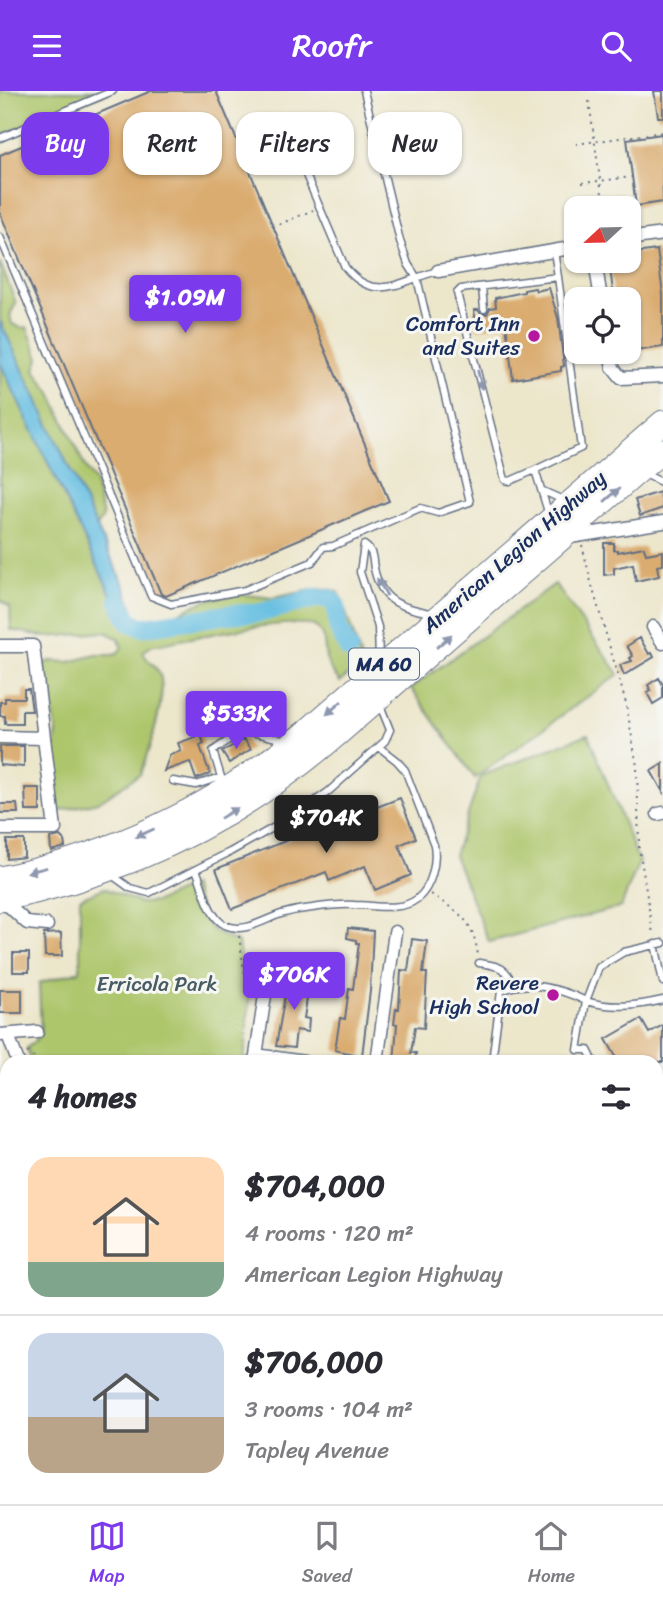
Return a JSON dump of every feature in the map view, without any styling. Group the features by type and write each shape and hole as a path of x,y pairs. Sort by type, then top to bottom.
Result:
{"highway":[{"name":"American Legion Highway","path":"0,878 83,857 163,825 231,788 294,743 440,616 563,531 569,503 663,422"},
{"name":"American Legion Highway","path":"0,901 54,888 163,848 199,830 281,779 326,743 563,531 663,450"}],"street":[{"path":"641,238 663,235"},
{"path":"438,271 564,249"},
{"path":"612,364 621,378 663,376"},
{"path":"563,531 663,522"},
{"path":"653,627 663,643"},
{"path":"0,646 33,646 55,829 0,829"},
{"path":"0,737 44,738"},
{"path":"0,901 27,923 47,925"},
{"path":"378,1055 395,932"},
{"path":"256,1055 268,975"},
{"path":"14,1055 4,1035 37,1033"}],"lane":[{"path":"0,138 113,91"},
{"path":"0,237 151,596 171,604 245,590 312,562 323,547 333,546 420,508 438,513 470,502 417,278 408,264 400,241 364,91"},
{"path":"306,175 345,267 352,276 369,286 381,289 438,271"},
{"path":"554,251 558,277 581,448 510,481 505,480 457,293 558,277"},
{"path":"482,287 484,309"},
{"path":"534,470 563,531"},
{"path":"639,471 663,484"},
{"path":"542,491 569,503"},
{"path":"359,534 364,545 374,555 376,579 385,594 404,607 440,616"},
{"path":"364,545 360,572 377,627 380,668"},
{"path":"109,870 114,878 145,893 197,869 294,816 328,792 385,741 390,730 382,710"},
{"path":"173,781 196,785 221,777 213,751 243,730 294,743"},
{"path":"197,869 215,917 222,924 238,928 314,907 337,904 390,907 417,899 424,890 435,858 433,838 405,770 379,747"},
{"path":"590,1055 588,1050 578,1050 586,1001 599,967 624,952 663,943"},
{"path":"655,944 663,982"},
{"path":"479,963 500,967 509,973 513,985"},
{"path":"493,1055 500,991 513,985 573,994 597,1004 633,1007 663,1000"}],"path":[{"path":"589,101 602,196"},
{"path":"576,144 663,132"},
{"path":"582,183 632,177"},
{"path":"273,227 319,207"},
{"path":"563,531 592,586 626,703 637,766 639,847 655,944"},
{"path":"424,890 466,919 474,937 479,963"},
{"path":"238,928 244,970 252,994"}],"green space":[{"path":"0,91 110,91 59,112 21,112 21,127 0,136"},
{"path":"0,263 16,303 10,315 12,324 21,328 27,327 39,358 35,370 51,393 95,483 103,517 97,527 0,321"},
{"path":"0,363 112,596 114,611 129,624 136,617 145,621 163,620 206,600 240,594 272,598 317,589 333,590 338,592 341,598 362,661 360,665 340,682 327,661 322,635 317,628 307,624 238,629 151,646 143,652 159,673 161,694 156,723 140,774 98,802 58,811 50,773 57,733 44,664 50,661 69,662 96,655 117,654 122,647 118,638 105,632 47,637 11,630 10,607 0,600"},
{"path":"555,584 619,674 475,778 411,688"},
{"path":"588,734 639,862 621,907 489,942 454,855 481,776"},
{"name":"Erricola Park","path":"192,886 206,922 226,938 238,942 242,972 250,991 245,1055 29,1055 27,1048 41,1035 39,983 80,971 80,898 104,888 140,903 156,902"}],"water":[{"path":"0,321 124,585 136,617 129,624 119,621 112,596 0,363"}],"building":[{"path":"151,91 216,91 236,138 236,175 251,175 389,501 166,596 161,594 0,213 0,155 21,146 21,175 109,175 109,112 101,112"},
{"path":"654,91 663,91 663,117 658,117"},
{"path":"662,134 663,202 641,205 641,196 635,196 627,139"},
{"path":"657,250 663,294 663,347 641,350 641,287 612,287 611,273 641,273 641,252"},
{"name":"Comfort Inn and Suites","path":"535,288 536,291 549,288 558,318 564,366 561,371 513,379 506,324 477,329 474,310 487,314 490,308 496,307 495,298"},
{"path":"660,492 663,508 640,516 635,500"},
{"path":"604,543 614,543 614,550 618,552 644,547 646,554 663,551 663,565 657,566 659,576 636,581 633,564 614,568 614,574 604,575"},
{"path":"640,638 649,654 652,653 654,657 624,675 620,665 632,661 630,658 633,656 627,646"},
{"path":"659,678 663,685 663,698 653,704 647,693 651,691 648,685"},
{"path":"24,689 29,689 32,711 22,711 22,724 5,724 5,716 0,716 0,702 5,702 5,698 24,698"},
{"path":"201,735 204,744 200,746 210,774 196,779 190,762 164,771 170,755 181,751 178,743"},
{"path":"244,739 251,749 229,763 222,752"},
{"path":"0,746 24,746 24,767 0,765"},
{"path":"663,764 663,792 651,771"},
{"path":"25,788 40,788 40,811 26,811"},
{"path":"400,798 416,838 399,845 411,875 375,890 365,866 329,881 326,872 232,909 216,869 310,831 309,829 325,823 324,818 329,815 347,814 349,818"},
{"path":"0,804 17,804 18,813 0,813"},
{"path":"60,836 65,847 51,851 50,838"},
{"path":"7,840 24,840 24,857 7,859"},
{"path":"348,928 373,931 370,991 362,1055 335,1050 340,1018 345,1019 349,988 353,989 359,943 347,938"},
{"path":"61,933 62,956 45,956 44,934"},
{"path":"412,939 427,941 423,973 427,973 424,1028 415,1027 411,1053 416,1055 395,1055 397,1024 394,1024 396,1009 399,1009 401,970 408,971"},
{"path":"13,953 29,953 29,972 13,972"},
{"path":"288,978 312,981 304,1018 309,1019 308,1032 296,1030 294,1048 276,1046"},
{"path":"0,990 22,990 22,1013 0,1013"},
{"path":"641,1019 649,1033 663,1025 663,1055 615,1055 606,1039"}],"waterway":[{"path":"119,600 129,622 143,627 231,614 259,613 317,598 331,599 336,605 338,628 349,650"}],"place":[{"name":"Comfort Inn and Suites","path":"534,336"},
{"name":"Revere High School","path":"553,995"}]}
